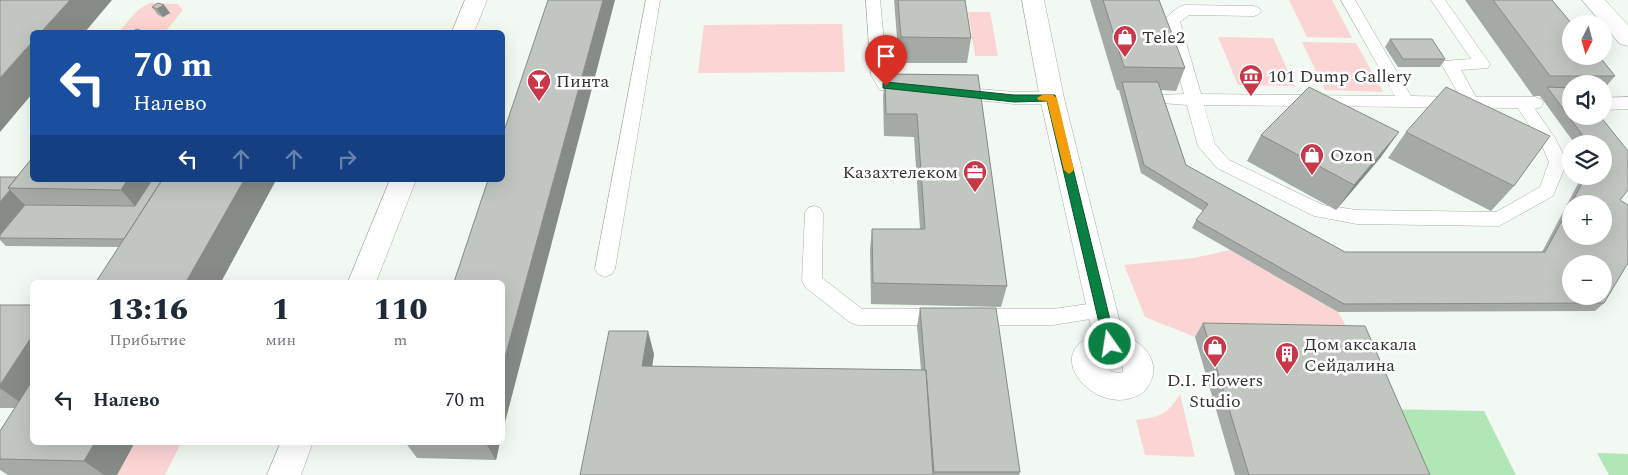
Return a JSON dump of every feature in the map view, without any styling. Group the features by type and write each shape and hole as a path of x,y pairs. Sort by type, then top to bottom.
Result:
{"street":[{"path":"464,30 476,0"},
{"path":"1033,0 1052,98 1110,344"},
{"path":"1593,0 1628,39"},
{"path":"363,280 402,182"},
{"path":"284,475 297,445"}],"lane":[{"path":"605,269 653,0"},
{"path":"873,0 879,76 886,86 926,90"},
{"path":"1348,0 1406,101"},
{"path":"1438,0 1482,64 1450,65 1471,102"},
{"path":"1167,99 1194,99 1406,101 1529,103 1558,162 1548,191 1499,219 1357,217 1320,211 1223,164 1207,146 1194,99 1172,21 1185,10 1254,11"},
{"path":"945,92 1014,98 1052,98"},
{"path":"1612,104 1628,103"},
{"path":"814,213 812,282 858,317 1053,317 1102,310"}],"shaded area":[{"path":"1289,0 1332,0 1352,38 1307,37"},
{"path":"151,3 178,4 183,10 167,30 121,30 137,11"},
{"path":"968,12 990,12 998,56 975,56"},
{"path":"842,24 845,72 698,73 704,25"},
{"path":"1218,37 1273,38 1295,86 1238,85"},
{"path":"1302,42 1356,43 1383,92 1325,90"},
{"path":"1230,250 1338,312 1354,340 1195,337 1145,317 1124,265 1194,258"},
{"path":"1180,394 1195,457 1145,455 1136,420 1162,414 1167,411"},
{"path":"1383,409 1484,411 1516,475 1411,475"},
{"path":"133,445 180,445 165,475 117,475"},
{"path":"1597,453 1628,454 1628,475 1609,475"}],"building":[{"path":"0,0 70,0 43,30 30,30 30,44 0,78"},
{"path":"548,0 603,0 505,357 505,280 455,280 487,182 505,182 505,128"},
{"path":"898,0 965,0 971,38 901,37"},
{"path":"1103,0 1159,0 1185,68 1124,67"},
{"path":"1493,0 1552,0 1564,15 1562,15 1562,65 1606,65 1615,76 1550,76"},
{"path":"158,3 164,5 157,9 152,7"},
{"path":"1390,39 1432,39 1445,59 1403,59"},
{"path":"885,74 978,75 1007,286 873,283 872,229 925,229 917,114 886,114"},
{"path":"1122,82 1158,82 1186,165 1345,252 1545,252 1562,220 1562,245 1612,245 1612,195 1576,195 1581,185 1612,185 1612,135 1582,135 1575,125 1607,125 1628,151 1628,190 1620,200 1628,205 1628,263 1612,290 1612,255 1562,255 1562,303 1344,304 1196,220 1208,204 1144,165"},
{"path":"1309,87 1399,132 1354,185 1261,135"},
{"path":"1446,87 1550,136 1514,186 1406,132"},
{"path":"1547,87 1562,88 1562,107"},
{"path":"30,160 30,182 126,182 121,190 8,188"},
{"path":"0,177 17,177 8,188 10,190 0,202"},
{"path":"151,182 161,182 124,239 0,238 0,235 25,205 135,206"},
{"path":"161,182 243,182 187,280 97,280"},
{"path":"0,305 30,305 30,339 0,385"},
{"path":"920,308 996,308 1020,472 934,472"},
{"name":"Дом аксакала Сейдалина","path":"1203,323 1365,326 1430,475 1249,475"},
{"path":"609,331 648,331 642,366 926,370 933,475 580,475"},
{"path":"30,384 30,445 93,445 84,461 0,459 0,431"}],"slow traffic":[{"path":"1042,98 1052,98 1069,170"}],"place":[{"name":"Tele2","path":"1125,58"},
{"name":"101 Dump Gallery","path":"1251,97"},
{"name":"Пинта","path":"539,102"},
{"name":"Ozon","path":"1312,176"},
{"name":"Казахтелеком","path":"975,193"},
{"name":"D.I. Flowers Studio","path":"1215,368"},
{"name":"Дом аксакала Сейдалина","path":"1287,375"}],"route":[{"path":"886,86 1014,98 1052,98 1110,344"}]}
